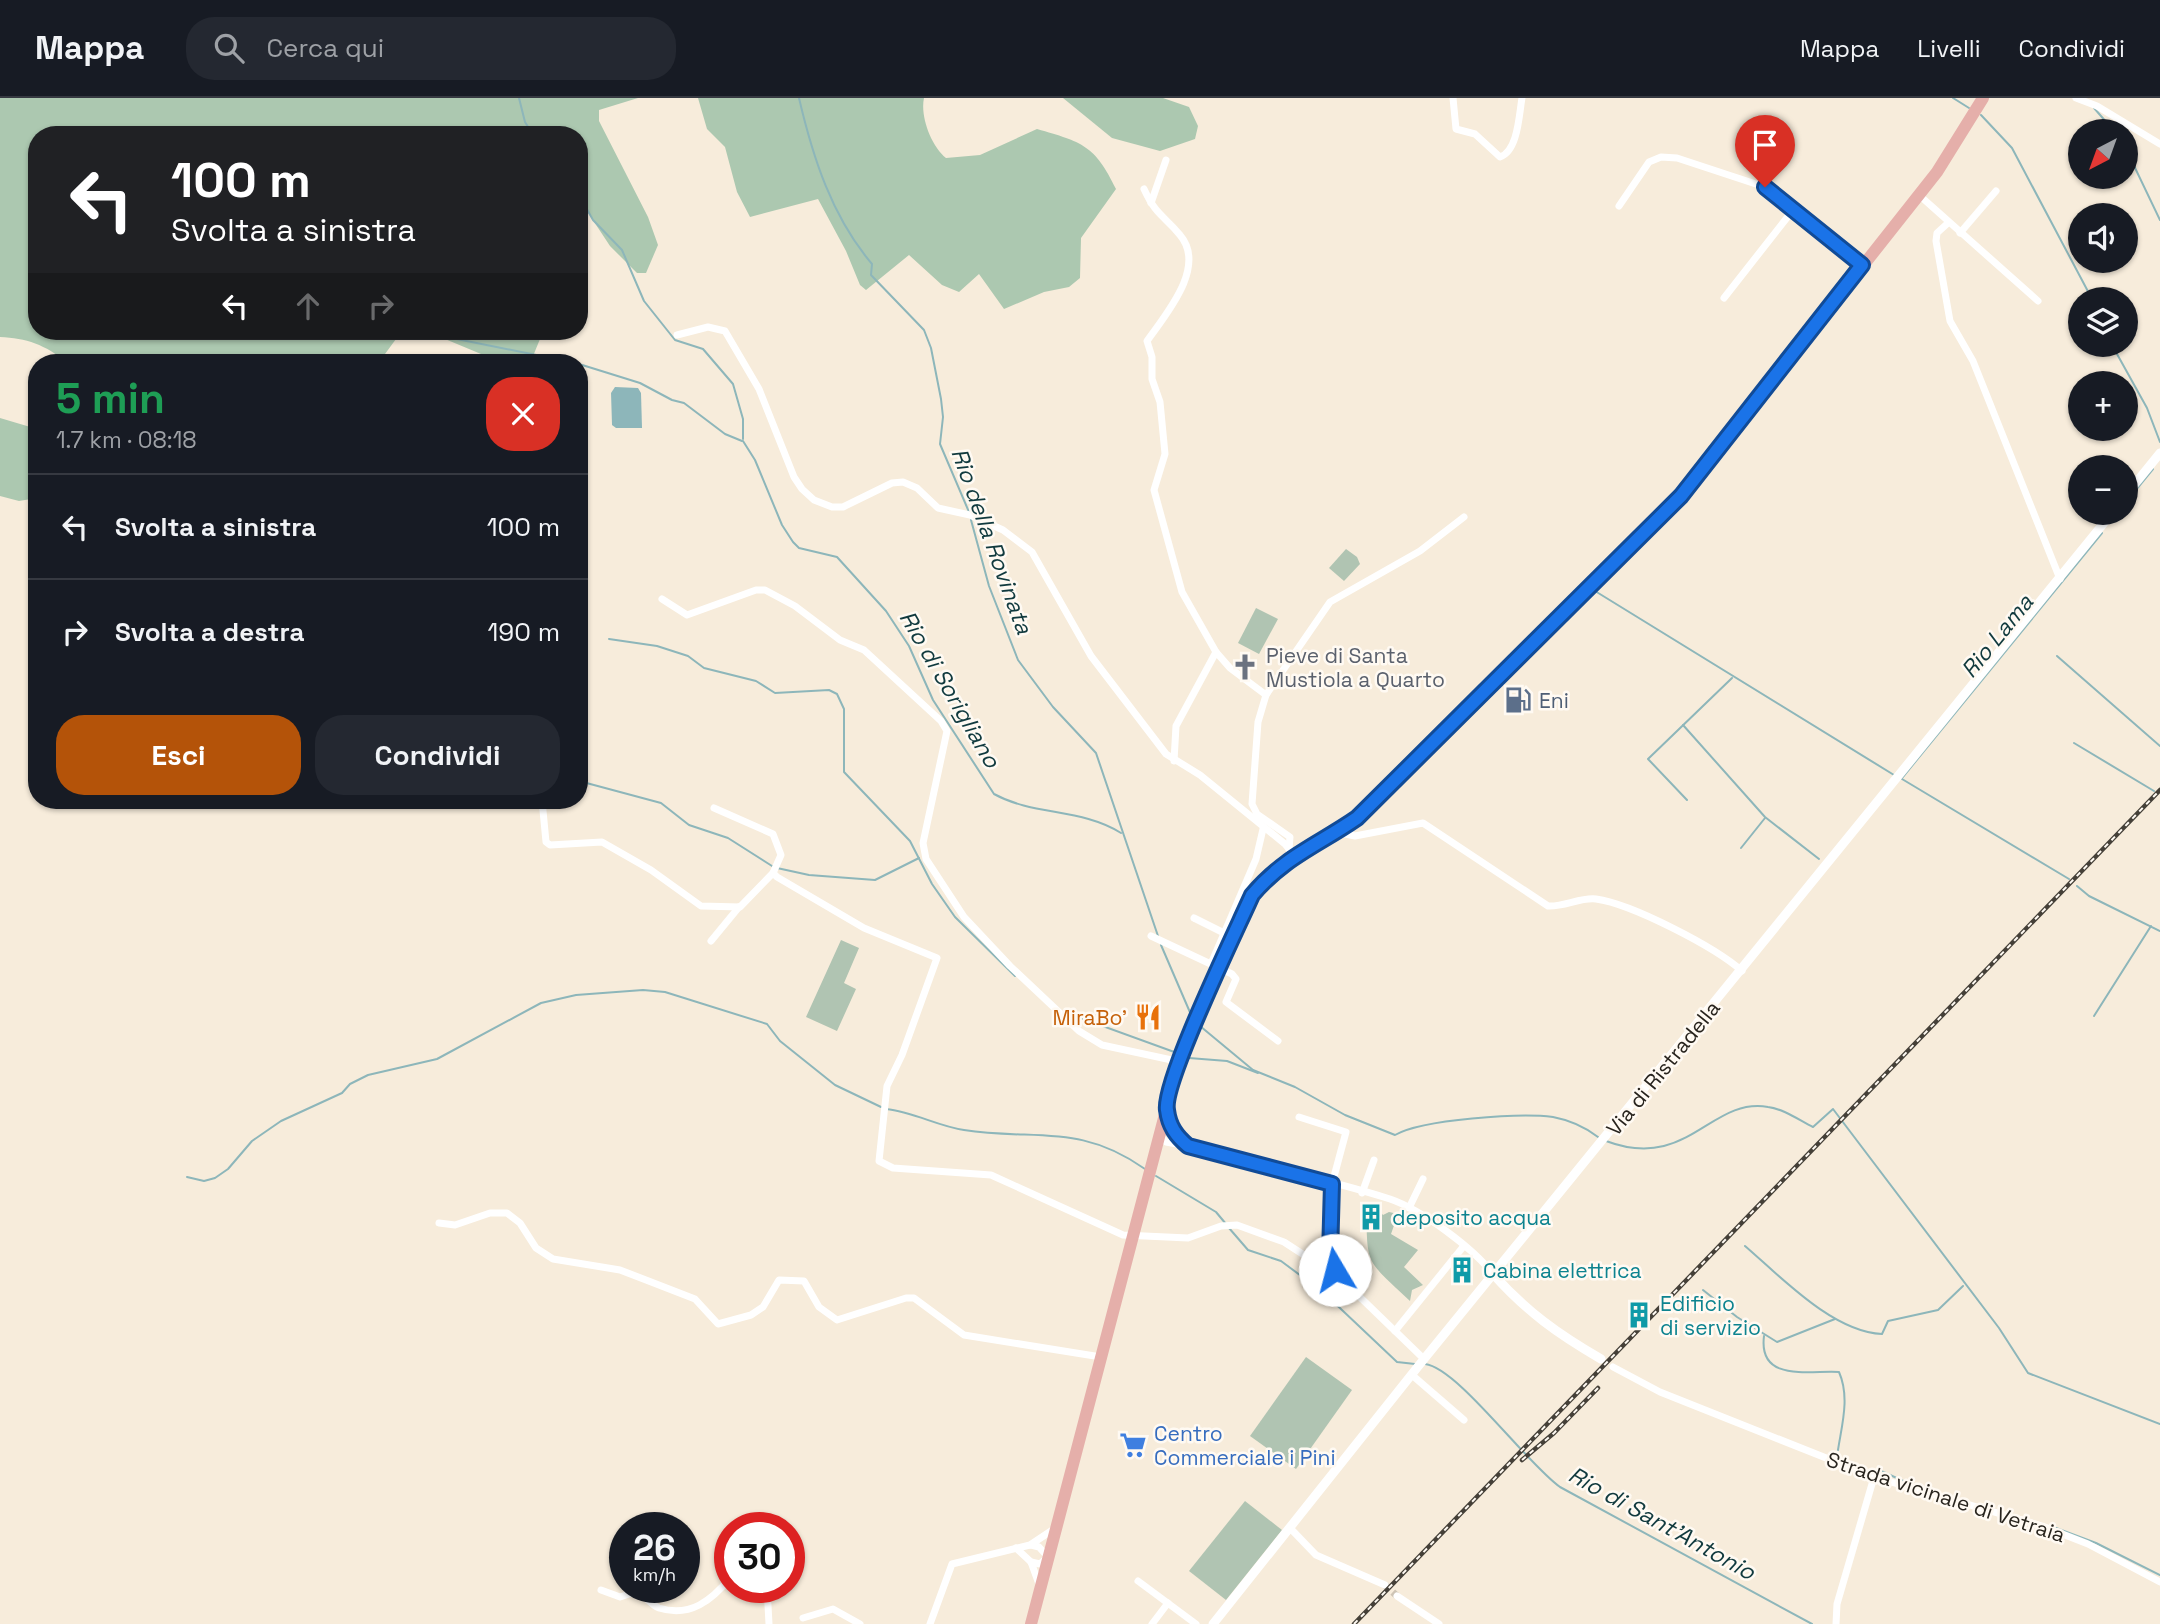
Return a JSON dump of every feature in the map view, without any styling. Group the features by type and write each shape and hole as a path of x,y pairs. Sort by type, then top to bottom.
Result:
{"main road":[{"path":"1031,1624 1159,1131 1216,965 1252,895 1291,852 1336,832 1357,818 1681,496 1919,195 1952,151 1983,98"}],"street":[{"path":"1453,98 1456,129 1475,134 1500,157 1508,152 1513,142 1522,98"},
{"path":"2076,98 2097,106 2160,144"},
{"path":"1619,206 1649,162 1661,157 1677,158 1765,187 1862,265"},
{"path":"1151,204 1166,160"},
{"path":"1144,188 1157,215 1179,233 1189,253 1187,274 1170,309 1147,341 1152,357 1152,379 1160,402 1164,454 1154,490 1182,592 1216,652 1230,668 1266,695"},
{"path":"1960,233 1996,191"},
{"path":"1919,195 2038,302"},
{"path":"1724,298 1793,210"},
{"path":"1948,223 1937,233 1936,242 1950,321 1973,361 2060,579"},
{"path":"677,335 708,327 725,331 759,389 794,477 814,500 832,508 843,507 892,483 902,482 918,488 938,509 970,515 1003,530 1032,552 1091,656 1174,761 1200,775 1291,852"},
{"path":"2138,480 2160,453"},
{"path":"1291,852 1290,837 1257,814 1252,804 1258,722 1266,695 1330,602 1420,551 1464,517"},
{"name":"Via di Ristradella","path":"1213,1624 1424,1359 2103,525"},
{"path":"662,599 687,615 756,590 765,590 795,606 840,640 871,655 941,721 947,732 923,843 926,859 964,917 1010,966 1079,1031 1102,1045 1181,1062"},
{"path":"1174,761 1176,726 1216,652"},
{"path":"711,941 773,873 780,855 774,834 714,808"},
{"path":"543,809 546,842 550,845 602,842 651,870 701,906 740,907"},
{"path":"1336,832 1355,836 1423,823 1548,906 1560,907 1594,899 1642,914 1719,953 1742,971"},
{"path":"1216,965 1224,933 1256,859 1262,829"},
{"path":"773,873 864,928 937,958 902,1055 887,1086 879,1161 893,1168 991,1175 1123,1235 1188,1238 1233,1224 1284,1242 1321,1266 1325,1274 1334,1272"},
{"path":"1194,918 1224,933"},
{"path":"1151,936 1216,965 1236,979 1227,1002 1278,1041"},
{"path":"1166,1108 1174,1133 1188,1146"},
{"path":"1299,1117 1346,1132 1332,1184 1331,1259 1336,1265 1334,1272"},
{"path":"1174,1133 1159,1131 1161,1138 1170,1144 1188,1146 1332,1184 1409,1208 1484,1262 1521,1306 1557,1333 1601,1359"},
{"path":"1150,1165 1160,1150 1170,1144"},
{"path":"1362,1193 1374,1160"},
{"path":"1409,1208 1423,1179"},
{"path":"439,1223 455,1226 490,1213 507,1213 520,1223 536,1248 553,1259 620,1270 695,1299 718,1324 751,1315 763,1307 779,1280 788,1278 804,1281 819,1307 837,1320 906,1298 914,1298 964,1335 1101,1357"},
{"path":"1395,1331 1463,1247"},
{"path":"1321,1266 1324,1260 1331,1259"},
{"path":"1334,1272 1424,1359"},
{"name":"Strada vicinale di Vetraia","path":"1614,1367 1660,1392 1874,1477 2042,1527 2088,1544 2160,1582"},
{"path":"1412,1375 1465,1420"},
{"path":"1836,1624 1837,1604 1874,1477"},
{"path":"930,1624 952,1564 1030,1545 1040,1541 1057,1525"},
{"path":"1291,1529 1317,1555 1385,1585"},
{"path":"1015,1548 1031,1562 1040,1564 1048,1557 1039,1547 1030,1545"},
{"path":"1031,1562 1040,1588"},
{"path":"1138,1581 1196,1624"},
{"path":"601,1590 620,1597 638,1591 660,1608 689,1610 705,1604 714,1595"},
{"path":"1397,1596 1439,1624"},
{"path":"768,1603 769,1624"},
{"path":"1152,1624 1168,1603"},
{"path":"803,1618 834,1609 860,1624"}],"green space":[{"path":"0,98 638,98 599,110 599,121 648,217 658,245 646,273 637,273 610,246 588,213 588,126 28,126 28,340 395,340 385,354 55,354 35,344 0,337"},
{"path":"698,98 924,98 928,130 946,158 980,155 1037,129 1086,147 1101,163 1116,189 1081,238 1080,278 1069,287 1044,292 1004,309 979,274 959,292 942,285 909,255 866,290 860,285 846,251 818,199 750,217 737,192 725,147 707,129"},
{"path":"1063,98 1163,98 1189,107 1198,126 1195,139 1160,151 1112,138"},
{"path":"447,340 540,340 534,354 481,354"},
{"path":"0,418 28,426 28,500 19,501 0,496"},
{"path":"1346,549 1357,557 1360,564 1344,581 1329,568"},
{"path":"1256,608 1278,619 1259,654 1238,643"},
{"path":"841,940 859,948 844,983 856,989 837,1031 806,1017"},
{"path":"1366,1204 1377,1208 1383,1215 1389,1212 1398,1214 1391,1234 1418,1250 1404,1267 1423,1285 1412,1290 1410,1301 1371,1259 1367,1239"},
{"path":"1306,1357 1352,1390 1296,1469 1250,1436"},
{"path":"1245,1501 1282,1530 1226,1600 1189,1571"}],"water":[{"path":"615,387 638,388 641,393 642,428 616,428 612,425 611,393"}],"waterway":[{"path":"519,98 527,126"},
{"name":"Rio della Rovinata","path":"799,98 826,186 846,227 872,264 871,275 924,330 931,348 941,399 943,417 940,444 969,512"},
{"name":"Rio Lama","path":"1953,98 1969,108"},
{"path":"2094,108 2104,119"},
{"name":"Rio Lama","path":"1981,115 2012,148 2086,287"},
{"path":"2138,174 2160,220"},
{"path":"588,211 593,220 622,250 644,301 675,340 703,349 733,384 743,419 743,439"},
{"path":"462,340 531,354"},
{"name":"Rio Lama","path":"2119,357 2147,408 2160,442"},
{"path":"588,367 640,383 672,400 684,403 725,434 742,441"},
{"name":"Rio di Sorigliano","path":"743,441 755,460 782,525 793,542 799,548 837,557 886,611 909,646 933,700 994,794 1025,806 1090,819 1121,833"},
{"name":"Rio Lama","path":"2138,487 2153,469"},
{"name":"Rio della Rovinata","path":"971,520 989,586 1018,660 1053,707 1096,753 1158,936"},
{"name":"Rio Lama","path":"1902,778 2102,533"},
{"path":"1595,591 1894,775"},
{"path":"609,639 657,646 688,656 704,668 756,681 775,693 829,690 837,694 844,709 844,772 910,841 932,884 955,917 1015,976"},
{"path":"2057,656 2160,746"},
{"path":"1687,800 1648,759 1732,678"},
{"path":"1683,725 1765,817 1819,859"},
{"path":"2074,743 2154,791"},
{"path":"1902,779 2069,879"},
{"path":"588,783 661,803 689,825 728,838 772,866"},
{"path":"1741,848 1765,818"},
{"path":"777,868 809,875 875,880 919,858"},
{"path":"2077,886 2089,896 2160,931"},
{"path":"2094,1016 2151,926"},
{"path":"1161,945 1192,1017"},
{"name":"Rio di Sant'Antonio","path":"187,1177 204,1181 215,1178 228,1169 252,1141 281,1121 342,1093 350,1084 368,1075 437,1059 541,1003 576,995 643,990 665,992 767,1024 780,1041 835,1085 881,1107"},
{"path":"1064,1012 1177,1053"},
{"path":"1200,1026 1253,1070 1295,1087 1345,1115 1395,1135 1408,1129 1449,1121 1538,1116 1571,1122 1598,1137"},
{"path":"1189,1058 1227,1061 1258,1073"},
{"path":"1606,1141 1634,1148 1658,1147 1678,1141 1730,1112 1748,1107 1774,1108 1813,1127 1833,1109 1999,1328 2028,1373 2160,1424"},
{"name":"Rio di Sant'Antonio","path":"886,1109 964,1130 1078,1139 1100,1145 1145,1169"},
{"name":"Rio di Sant'Antonio","path":"1156,1176 1216,1212 1226,1224"},
{"name":"Rio di Sant'Antonio","path":"1229,1228 1248,1250 1281,1261 1324,1293 1397,1362 1415,1364"},
{"path":"1745,1246 1809,1301 1845,1324 1864,1331 1882,1334 1888,1321 1938,1310 1963,1286"},
{"path":"1703,1290 1737,1317 1777,1342 1835,1319"},
{"path":"1764,1336 1764,1351 1769,1361 1777,1368 1801,1372 1839,1372 1845,1401 1838,1450"},
{"name":"Rio di Sant'Antonio","path":"1425,1364 1439,1369 1473,1398 1560,1487 1812,1624"},
{"path":"1879,1470 1910,1484"},
{"path":"2056,1528 2096,1543 2160,1575"}],"tunnel":[{"path":"1385,1585 1397,1596"}],"railway":[{"path":"1354,1624 2160,790"},
{"path":"1522,1460 1554,1433 1598,1388"}],"place":[{"name":"Pieve di Santa Mustiola a Quarto","path":"1245,667"},
{"name":"Eni","path":"1518,700"},
{"name":"MiraBo'","path":"1148,1017"},
{"name":"deposito acqua","path":"1371,1217"},
{"name":"Cabina elettrica","path":"1462,1270"},
{"name":"Edificio di servizio","path":"1639,1315"},
{"name":"Centro Commerciale i Pini","path":"1133,1445"}],"route":[{"path":"1335,1270 1336,1265 1330,1255 1332,1184 1188,1146 1174,1133 1166,1108 1186,1046 1252,895 1267,877 1290,857 1327,838 1357,818 1681,496 1862,265 1765,187"}]}
